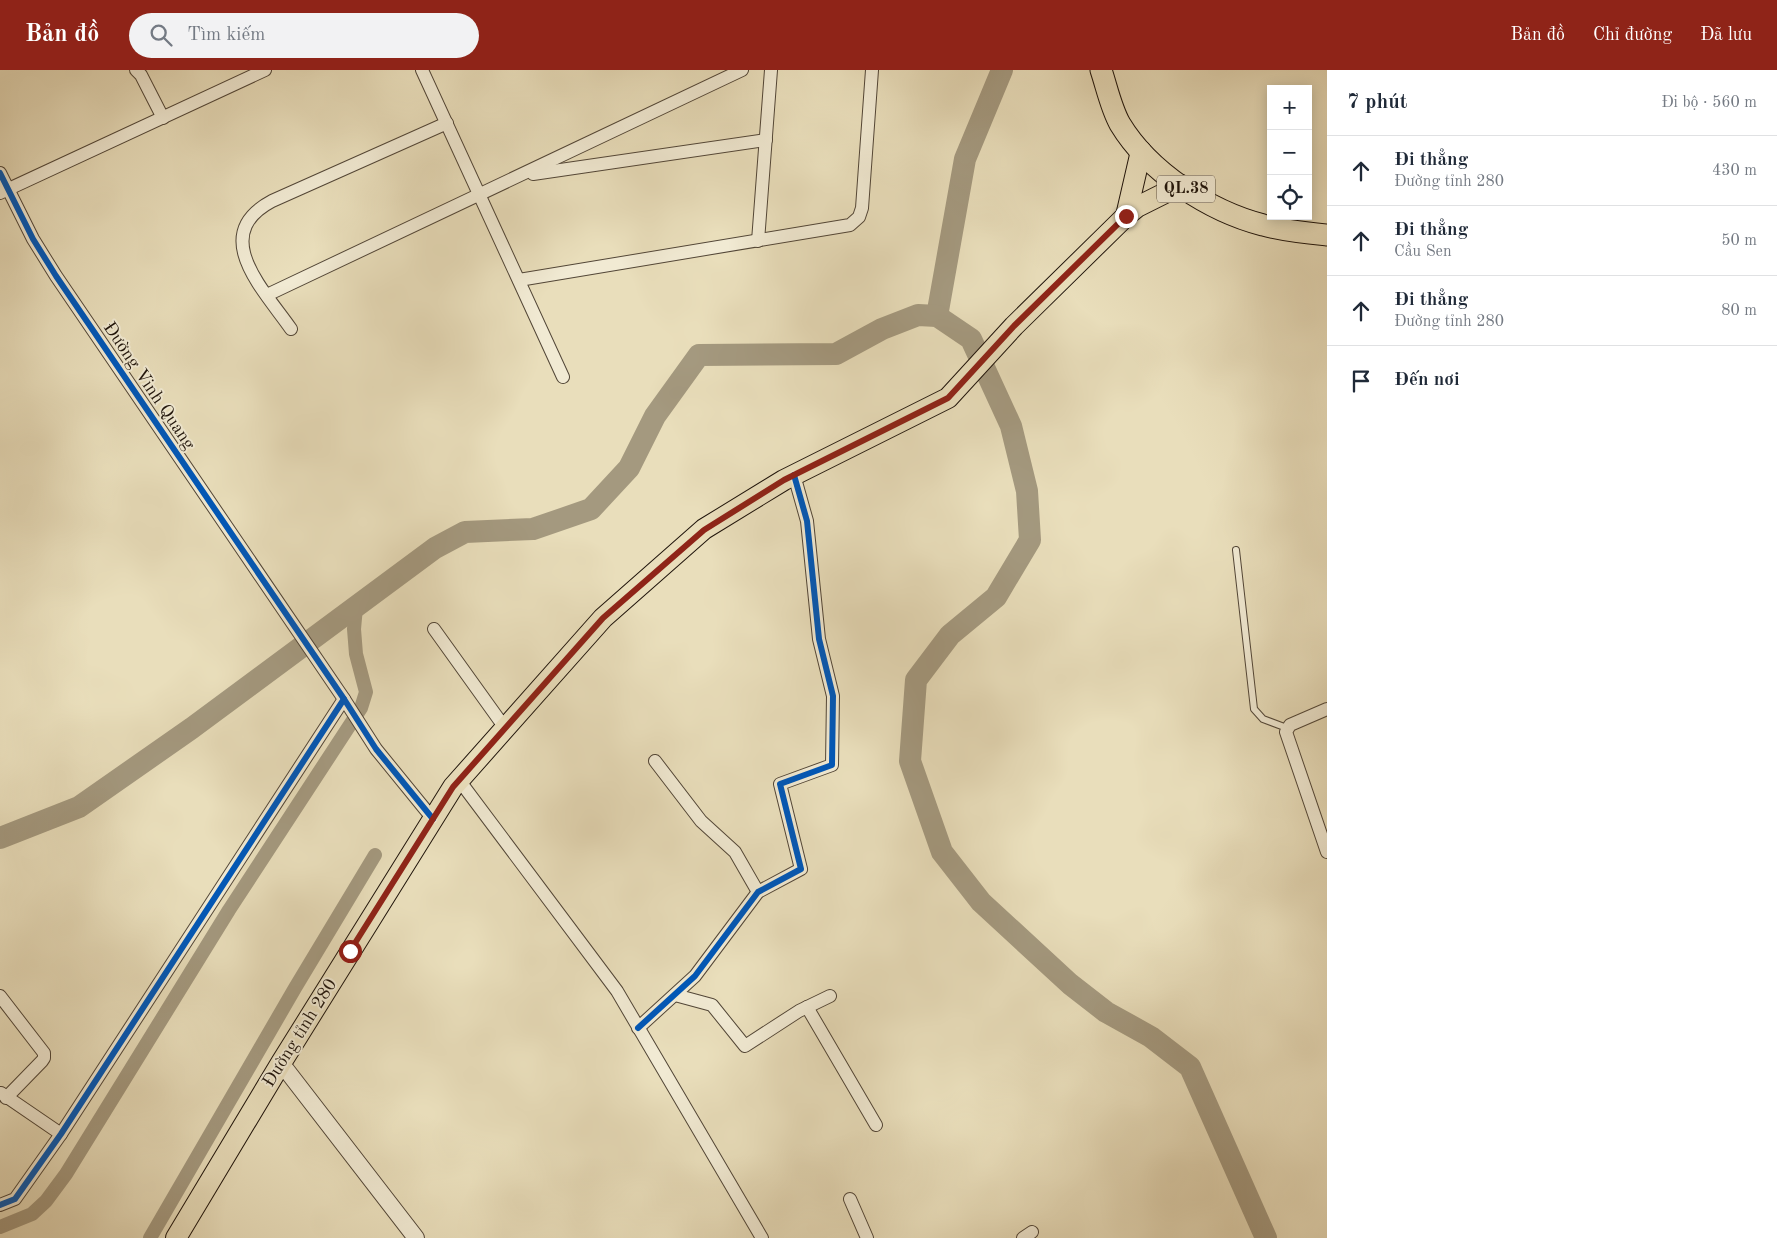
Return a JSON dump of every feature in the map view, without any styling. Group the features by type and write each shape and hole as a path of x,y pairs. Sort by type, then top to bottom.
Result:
{"highway":[{"name":"QL.38","path":"1101,70 1119,122 1131,140 1159,170 1221,210 1245,220 1292,231 1327,235"}],"main road":[{"path":"1126,216 1141,151"},
{"path":"1126,216 1145,203 1181,185"},
{"name":"Đường tỉnh 280","path":"176,1238 280,1063 453,787 603,618 704,530 794,475 949,397 1014,326 1126,216"}],"street":[{"path":"136,70 141,75 163,118"},
{"path":"5,191 265,70"},
{"path":"422,70 563,377"},
{"path":"267,295 742,70"},
{"path":"758,241 771,70"},
{"path":"519,280 850,225 859,217 862,208 872,70"},
{"path":"291,329 244,259 242,235 245,225 252,214 272,202 447,123"},
{"path":"519,176 766,140"},
{"name":"Đường Vinh Quang","path":"0,173 5,191 56,276 344,699 376,749 433,819"},
{"path":"638,1028 695,976 758,892 801,869 780,784 832,765 833,696 819,639 807,521 794,475"},
{"path":"434,629 505,728"},
{"path":"0,1205 15,1199 61,1134 344,699"},
{"path":"1327,709 1290,725 1286,732 1327,852"},
{"path":"655,761 701,821 735,852 758,892"},
{"path":"459,780 617,991 762,1238"},
{"path":"675,995 712,1005 745,1046 807,1007 830,996"},
{"path":"0,996 44,1053 42,1061 3,1095 61,1134"},
{"path":"807,1007 876,1125"},
{"path":"280,1063 416,1238"},
{"path":"850,1199 866,1238"}],"lane":[{"path":"1236,550 1254,709 1263,719 1287,728"}],"waterway":[{"path":"937,316 965,159 1002,70"},
{"path":"0,838 79,807 192,728 435,548 465,532 533,529 591,509 629,468 655,416 699,355 836,354 882,329 918,315 937,316 971,339 1011,426 1027,491 1030,540 996,597 950,635 916,680 910,761 942,852 981,902 1070,984 1106,1012 1151,1037 1190,1067 1266,1238"},
{"path":"0,1227 32,1214 46,1201 66,1174 229,910 361,708 366,692 356,654 354,629 356,607"},
{"path":"150,1238 295,988 375,855"}],"cycle path":[{"path":"0,173 33,239 56,276 344,699"},
{"path":"638,1028 695,976 758,892 801,869 780,784 832,765 833,696 819,639 807,521 794,475"},
{"path":"0,1205 15,1199 61,1134 344,699 376,749 433,819"}],"route":[{"path":"350,951 453,787 603,618 704,530 784,480 948,398 1014,326 1126,216"}]}
